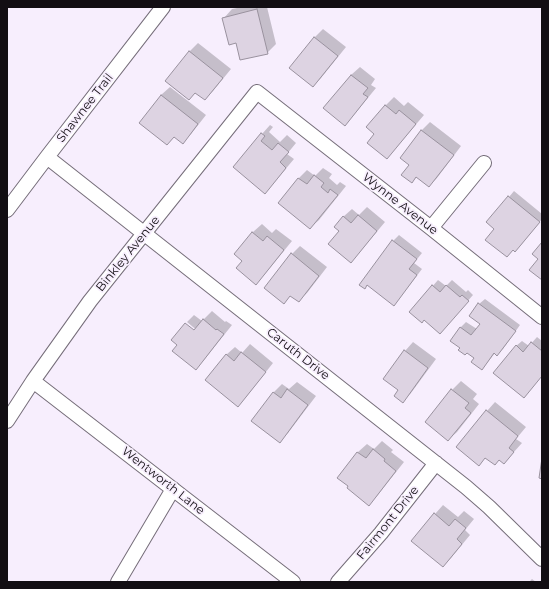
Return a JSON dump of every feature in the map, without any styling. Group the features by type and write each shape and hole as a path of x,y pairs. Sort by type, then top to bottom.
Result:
{"street":[{"name":"Shawnee Trail","path":"7,210 164,7"},
{"name":"Wynne Avenue","path":"257,92 542,317"},
{"name":"Binkley Avenue","path":"7,421 90,301 257,92"},
{"name":"Caruth Drive","path":"47,157 436,463 489,507 542,559"},
{"path":"431,228 484,162"},
{"name":"Wentworth Lane","path":"33,382 293,582"},
{"name":"Fairmont Drive","path":"338,582 381,533 436,463"},
{"path":"118,582 173,489"}],"building":[{"path":"257,9 268,54 240,60 236,43 229,45 222,18"},
{"path":"314,37 338,56 313,87 289,68"},
{"path":"189,51 223,78 205,100 195,93 189,100 165,81"},
{"path":"351,75 368,88 363,94 368,97 345,126 323,108"},
{"path":"161,95 198,124 183,144 174,137 167,145 139,123"},
{"path":"385,105 396,114 399,110 416,124 387,159 367,143 374,134 366,127"},
{"path":"421,130 454,155 429,187 416,177 412,183 401,175 409,165 400,158"},
{"path":"261,133 265,136 261,141 272,150 278,143 289,152 280,162 286,168 265,194 233,167"},
{"path":"314,175 324,183 321,187 328,193 330,189 338,195 310,229 278,203 298,178 307,184"},
{"path":"508,196 540,222 515,252 513,250 507,257 485,240 494,229 486,222"},
{"path":"358,215 377,231 351,263 328,244 339,231 334,227 343,216 351,223"},
{"path":"252,232 263,241 267,236 284,250 256,285 236,268 242,261 234,254"},
{"path":"392,240 417,259 409,269 417,275 394,306 367,285 365,289 359,285"},
{"path":"542,242 542,280 529,270 538,259 532,254"},
{"path":"291,253 319,276 299,302 290,296 284,304 264,288"},
{"path":"432,285 440,292 446,285 460,297 462,295 469,301 440,334 424,320 422,323 409,312"},
{"path":"478,303 516,331 497,356 494,353 482,370 471,362 474,358 467,353 465,355 458,350 460,348 450,341 460,327 471,335 480,324 469,316"},
{"path":"203,319 216,330 217,329 224,334 196,370 172,351 177,345 171,340 185,323 194,330"},
{"path":"531,342 542,351 542,376 524,398 493,373 516,345 523,352"},
{"path":"404,350 428,368 403,403 394,396 398,390 383,379"},
{"path":"241,352 266,372 238,407 205,380 226,354 234,361"},
{"path":"287,389 308,405 280,443 251,421 273,392 281,398"},
{"path":"451,389 469,403 465,408 471,413 448,441 425,422"},
{"path":"486,410 518,436 509,448 514,452 504,464 499,460 495,465 485,458 479,466 456,447"},
{"path":"373,449 396,471 369,506 347,488 348,486 337,478 357,452 366,458"},
{"path":"542,458 542,479 539,478"},
{"path":"434,513 449,526 455,519 466,528 457,539 462,544 443,567 411,541"}]}
